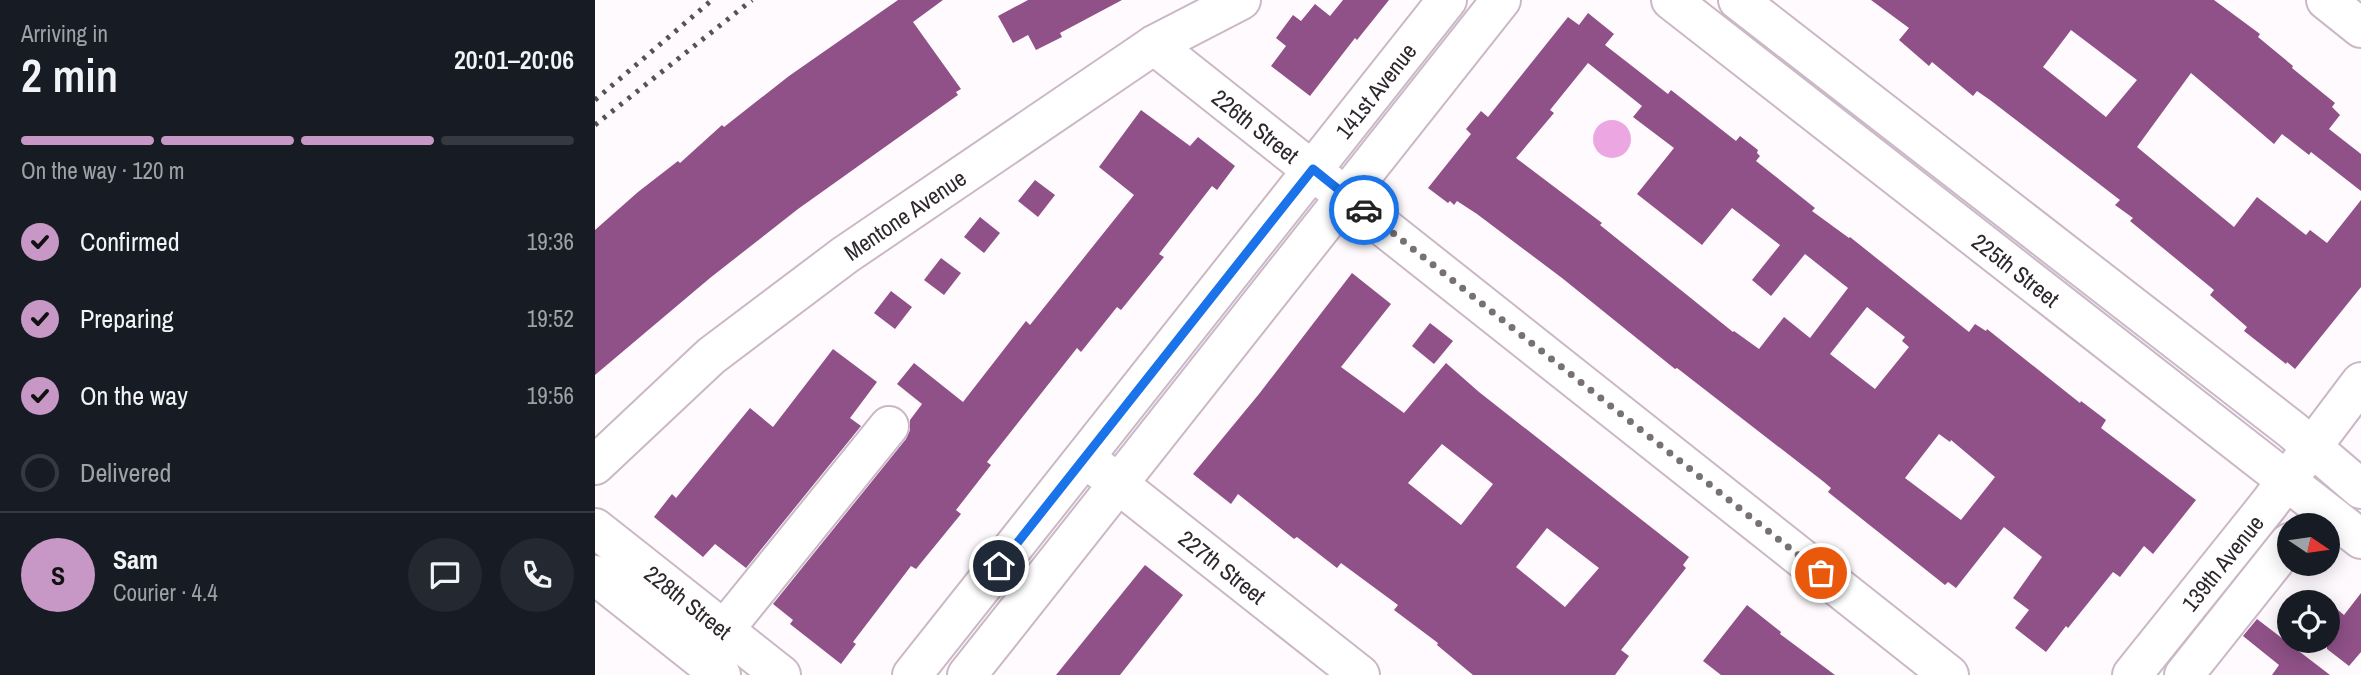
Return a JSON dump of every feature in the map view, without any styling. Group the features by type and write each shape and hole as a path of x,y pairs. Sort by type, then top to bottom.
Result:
{"street":[{"name":"Mentone Avenue","path":"595,465 711,356 845,255 1154,45 1241,0"},
{"name":"141st Avenue","path":"912,675 1447,0"},
{"name":"141st Avenue","path":"967,675 1501,0"},
{"name":"225th Street","path":"1671,0 2287,480 2310,513"},
{"name":"225th Street","path":"1738,0 2312,446 2355,472"},
{"path":"2326,0 2361,28"},
{"name":"226th Street","path":"1154,45 1949,675"},
{"name":"139th Avenue","path":"2132,675 2361,382"},
{"path":"723,631 889,426"},
{"name":"227th Street","path":"1085,458 1360,675"},
{"path":"2313,513 2355,472"},
{"name":"228th Street","path":"595,528 781,675"},
{"name":"225th Street","path":"2340,528 2361,538"},
{"name":"139th Avenue","path":"2184,675 2277,558"},
{"name":"228th Street","path":"595,575 721,675"}],"shaded area":[{"path":"1612,120 1625,126 1631,139 1625,152 1612,158 1599,152 1593,139 1599,126"}],"building":[{"path":"898,0 943,0 913,22 961,89 956,92 958,95 798,209 710,278 595,375 595,230 638,192 678,161 680,163 722,125 724,127 789,76"},
{"path":"1028,0 1122,0 1060,33 1062,37 1036,50 1028,35 1013,43 998,16"},
{"path":"1343,0 1389,0 1357,40 1355,38 1310,96 1271,66 1286,46 1276,38 1293,15 1301,21 1315,4 1330,16"},
{"path":"1871,0 2214,0 2260,34 2258,37 2335,103 2332,107 2340,115 2329,129 2361,154 2361,191 2311,152 2309,155 2282,134 2274,144 2191,73 2137,147 2234,227 2257,197 2306,235 2310,230 2327,243 2361,200 2361,287 2295,369 2287,362 2286,364 2244,331 2247,327 2210,295 2214,290 2130,221 2133,218 2115,205 2120,200 1990,100 1977,91 1973,96 1932,62 1929,66 1899,40 1909,28","holes":["2071,30 2137,80 2106,117 2043,67"]},
{"path":"1588,13 1614,34 1605,45 1668,94 1671,90 1736,141 1740,136 1758,150 1760,156 1756,161 1815,208 1812,211 1850,237 1969,332 1975,324 1986,331 1987,329 2080,403 2081,401 2106,420 2101,428 2196,500 2153,554 2144,546 2120,577 2113,572 2046,652 2015,628 2029,610 2013,598 2042,557 2004,527 1956,588 1948,582 1945,585 1828,492 1831,488 1824,482 1675,369 1562,278 1477,214 1457,201 1454,205 1450,201 1448,203 1428,188 1471,134 1466,129 1481,111 1488,117 1568,17 1579,25","holes":["1588,63 1642,106 1633,117 1674,148 1637,194 1702,245 1732,208 1780,245 1752,280 1771,296 1805,254 1848,288 1810,338 1784,317 1759,349 1733,332 1600,225 1602,223 1516,158 1554,113 1550,110","1867,307 1905,337 1902,341 1909,347 1875,389 1830,354","1939,434 1950,442 1951,440 1995,477 1961,520 1905,478"]},
{"path":"1141,110 1190,146 1198,137 1235,166 1217,190 1212,186 1159,254 1164,257 1121,310 1117,307 1081,352 1077,348 987,462 991,465 956,510 961,514 916,569 911,566 853,642 856,644 841,664 790,624 793,620 773,604 906,439 910,420 922,404 897,384 914,363 963,402 1026,321 1030,325 1134,195 1099,167"},
{"path":"1035,180 1055,195 1038,217 1018,201"},
{"path":"980,217 1000,233 984,253 964,237"},
{"path":"941,258 961,273 944,295 924,280"},
{"path":"1352,273 1391,304 1341,367 1404,413 1446,363 1689,557 1683,565 1686,568 1621,650 1629,656 1615,675 1473,675 1437,645 1438,643 1394,610 1398,605 1341,563 1337,568 1297,537 1294,539 1238,494 1231,504 1193,474 1259,394","holes":["1442,444 1493,484 1461,525 1408,483","1547,528 1599,568 1565,607 1516,567"]},
{"path":"891,291 912,307 895,329 874,313"},
{"path":"1430,323 1453,341 1434,364 1412,346"},
{"path":"833,349 877,382 850,418 861,426 746,568 715,544 703,557 654,517 672,494 676,498 750,408 773,427"},
{"path":"1145,565 1183,595 1120,675 1056,675"},
{"path":"2361,593 2361,652 2349,666 2332,653 2340,653 2340,612 2344,615"},
{"path":"1747,605 1781,632 1780,634 1835,675 1721,675 1703,661"},
{"path":"2257,619 2277,634 2277,653 2301,653 2330,675 2272,675 2279,665 2243,636"}],"railway":[{"path":"595,100 712,0"},
{"path":"595,125 752,0"}],"way so far":[{"path":"1364,210 1821,573"}],"route":[{"path":"999,566 1313,169 1364,210"}]}
